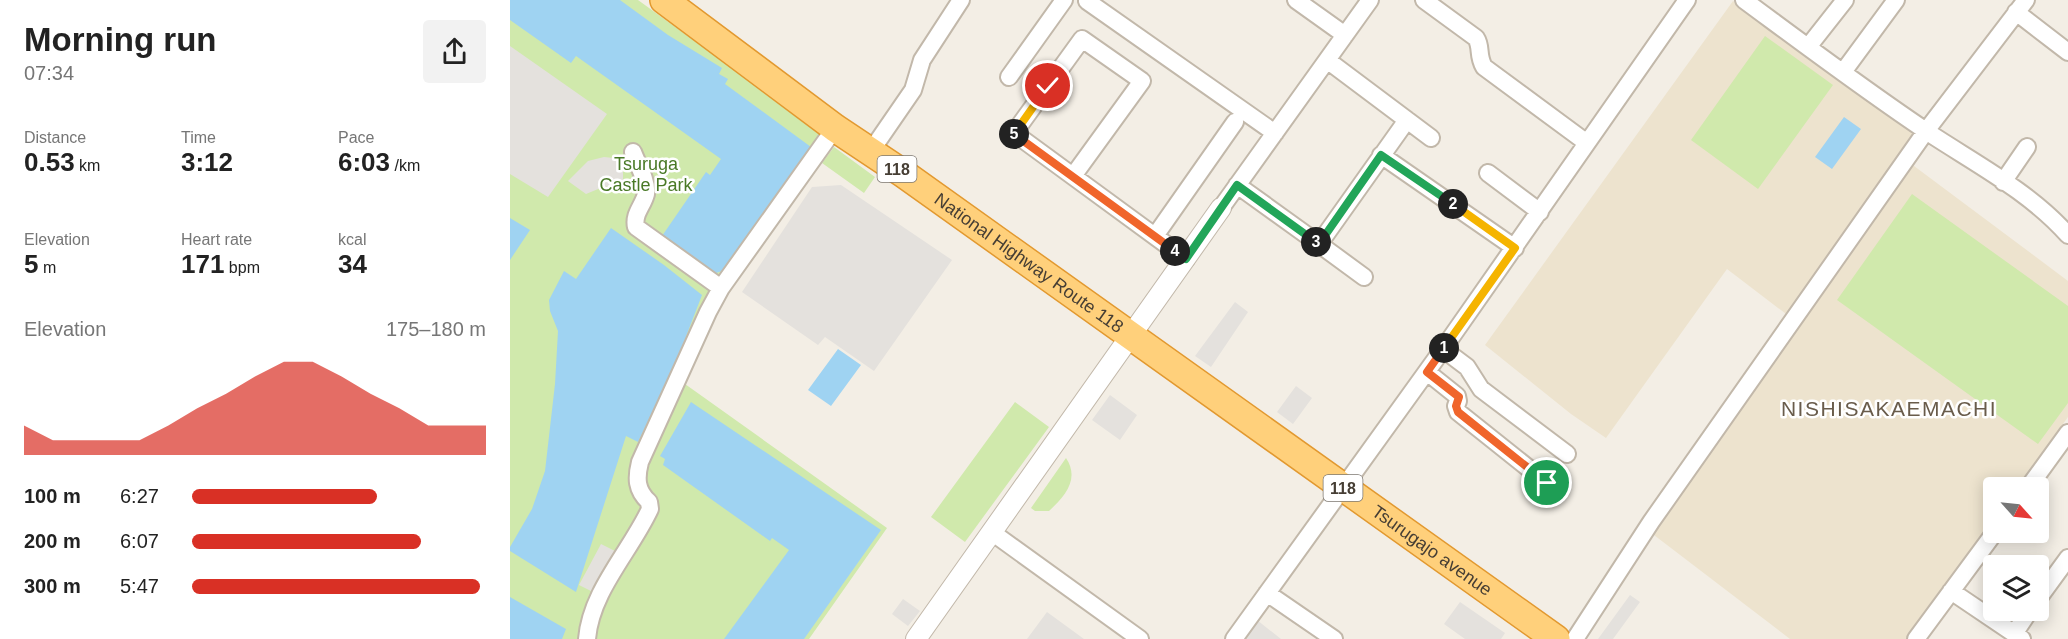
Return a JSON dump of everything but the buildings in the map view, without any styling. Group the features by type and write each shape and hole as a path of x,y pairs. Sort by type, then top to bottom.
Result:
{"highway":[{"name":"National Highway Route 118","path":"676,4 835,128 1132,336"},
{"name":"Tsurugajo avenue","path":"1132,336 1556,639"}],"street":[{"path":"871,152 913,90 922,60 961,0"},
{"path":"1009,77 1064,0"},
{"path":"1296,0 1345,35"},
{"path":"916,639 1370,0"},
{"path":"1424,0 1476,38 1480,61 1484,67 1587,142"},
{"path":"1235,639 1515,248 1687,0"},
{"path":"1744,0 1926,131 2049,214 2068,235"},
{"path":"1808,47 1845,0"},
{"path":"1843,72 1896,0"},
{"path":"1087,1 1275,133"},
{"path":"1575,639 1651,522 1926,131 2021,6 2068,52"},
{"path":"1073,176 1142,81 1082,39 1014,133 1186,259"},
{"path":"1327,60 1431,138"},
{"path":"1319,244 1407,120"},
{"path":"1155,236 1235,122"},
{"path":"587,639 588,623 596,605 650,509 649,502 640,494 637,476 640,462 708,312 721,288 835,128"},
{"path":"2003,182 2027,147"},
{"path":"633,152 645,183 646,193 635,220 636,227 721,288"},
{"path":"1381,155 1515,248"},
{"path":"1488,173 1540,212"},
{"path":"1237,185 1364,277"},
{"path":"1443,349 1467,368 1481,389 1567,454"},
{"path":"1427,372 1459,397 1456,406 1458,412 1547,483"},
{"path":"2036,477 2068,433"},
{"path":"993,533 1140,639"},
{"path":"1916,639 1987,543"},
{"path":"2049,584 2068,558"},
{"path":"1951,591 2018,636 2025,621"},
{"path":"1267,593 1334,639"}],"shaded area":[{"path":"1733,1 1918,130 1790,317 1727,269 1606,438 1571,414 1485,345"},
{"path":"510,46 607,114 548,197 510,174"},
{"path":"604,157 623,159 623,184 603,187 586,194 568,181 588,161"},
{"path":"1910,163 2068,281 2068,417 2025,477 1983,477 1983,537 1911,639 1790,639 1650,532"},
{"path":"841,185 952,260 874,371 825,337 818,345 742,292 812,187"},
{"path":"1235,302 1248,312 1211,367 1195,356"},
{"path":"1296,386 1312,398 1293,424 1277,412"},
{"path":"1110,395 1137,415 1120,440 1092,420"},
{"path":"601,544 615,551 593,592 579,585"},
{"path":"1630,595 1640,602 1613,639 1598,639"},
{"path":"903,599 920,611 908,626 892,614"},
{"path":"1460,602 1505,633 1501,639 1465,639 1444,624"},
{"path":"1047,612 1084,639 1027,639"},
{"path":"1257,620 1281,639 1243,639"}],"green space":[{"name":"Tsuruga Castle Park","path":"510,0 638,0 834,142 713,316 685,384 887,528 809,639 510,639"},
{"path":"1765,36 1833,85 1758,189 1691,140"},
{"path":"834,147 875,177 864,193 822,163"},
{"path":"1912,194 2068,306 2068,403 2038,444 1837,300"},
{"path":"1015,402 1049,427 965,542 931,517"},
{"path":"1066,458 1072,473 1069,487 1049,511 1035,511 1031,508"}],"water":[{"path":"510,0 620,0 668,35 722,68 719,74 728,79 725,84 811,147 725,270 716,273 662,236 706,172 710,175 721,159 576,56 571,63 510,20"},
{"path":"1844,117 1861,129 1832,169 1815,157"},
{"path":"510,218 530,230 510,260"},
{"path":"611,228 702,295 675,365 638,442 626,436 576,592 510,551 510,547 532,509 545,471 555,384 558,331 550,311 549,300 564,271 576,279"},
{"path":"838,349 861,365 831,406 808,390"},
{"path":"691,402 881,530 804,639 724,639 789,550 772,538 770,541 663,465 665,459 660,456"},
{"path":"510,597 566,629 562,639 510,639"}],"district":[{"name":"NISHISAKAEMACHI","path":"1889,408"}],"route":[{"path":"1048,86 1014,133 1186,259 1237,185 1319,244 1381,155 1515,248 1427,372 1459,397 1456,406 1458,412 1547,483"}]}
